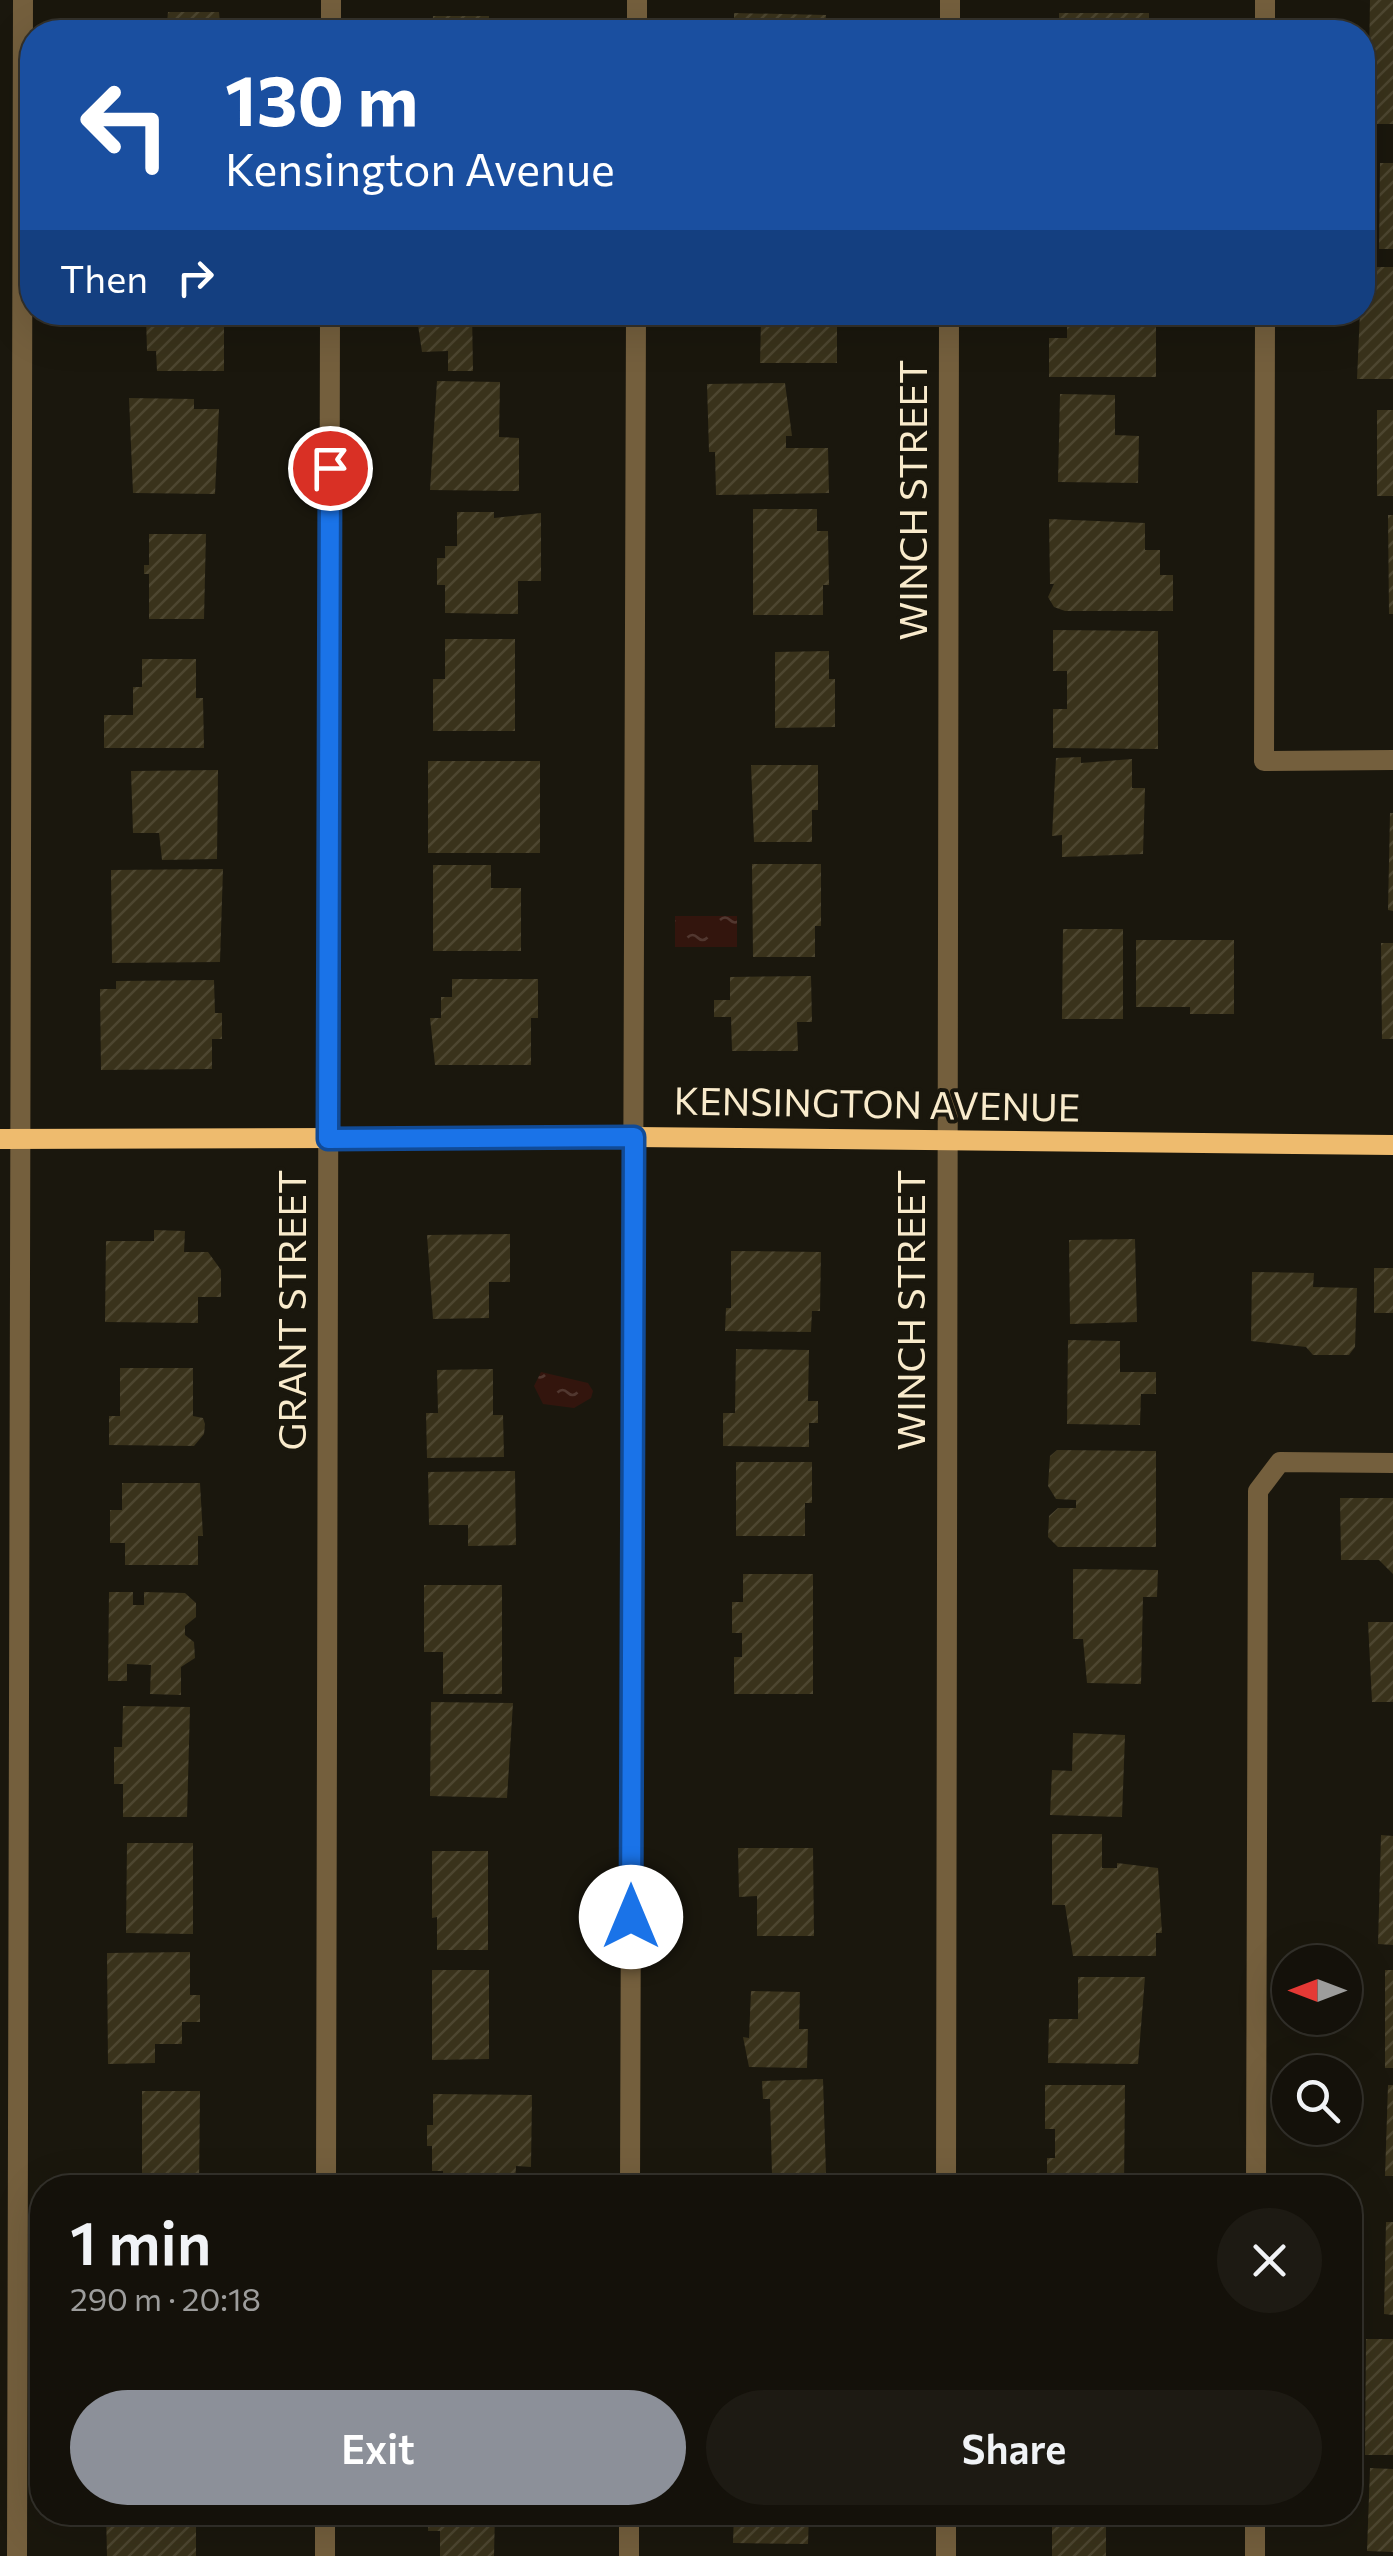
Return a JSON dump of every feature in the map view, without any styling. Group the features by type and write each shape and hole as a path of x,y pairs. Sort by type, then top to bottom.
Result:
{"street":[{"path":"17,2556 10,1139 20,263"},
{"name":"GRANT STREET","path":"326,2175 330,325"},
{"path":"630,2175 636,325"},
{"name":"WINCH STREET","path":"946,2175 949,325"},
{"path":"1264,325 1264,761 1393,760"},
{"name":"KENSINGTON AVENUE","path":"10,1139 634,1137 1393,1145"},
{"path":"1256,2175 1258,1491 1280,1462 1393,1462"},
{"path":"325,2525 325,2556"},
{"path":"628,2556 629,2525"},
{"path":"946,2525 946,2556"},
{"path":"1255,2525 1255,2556"}],"water":[{"path":"675,916 737,916 737,947 675,947"},
{"path":"541,1372 588,1383 593,1391 591,1398 574,1408 543,1404 534,1386"}],"building":[{"path":"1370,0 1393,0 1393,124 1375,124 1375,20 1370,20"},
{"path":"168,12 219,12 220,20 167,20"},
{"path":"734,13 826,15 826,20 734,20"},
{"path":"1059,13 1149,13 1149,20 1059,20"},
{"path":"433,16 489,16 489,20 433,20"},
{"path":"1380,163 1393,163 1393,249 1379,249"},
{"path":"1375,267 1393,267 1393,379 1357,379 1359,325 1375,325"},
{"path":"146,325 224,325 224,371 157,371 156,351 147,351"},
{"path":"418,325 472,325 473,371 448,371 448,351 422,352"},
{"path":"761,325 837,327 837,363 760,363"},
{"path":"1067,325 1156,325 1156,377 1049,377 1049,338 1067,338"},
{"path":"437,381 500,382 499,437 519,438 519,491 430,490"},
{"path":"785,383 792,436 786,436 786,448 828,448 829,493 716,495 715,452 709,452 707,384"},
{"path":"1060,394 1115,395 1115,435 1139,436 1138,483 1058,482"},
{"path":"129,398 194,399 194,409 219,409 215,494 133,493"},
{"path":"1377,410 1393,410 1393,496 1377,496"},
{"path":"753,509 817,509 817,531 828,531 829,585 823,585 823,615 753,615"},
{"path":"457,512 494,512 494,518 541,513 541,581 518,581 518,614 445,613 445,585 437,585 437,558 445,558 445,546 457,546"},
{"path":"1388,515 1393,515 1393,614 1389,614"},
{"path":"1049,519 1145,523 1145,550 1160,550 1160,575 1173,575 1173,611 1065,611 1054,607 1048,597 1054,584 1050,584"},
{"path":"149,534 206,534 204,619 149,619 149,574 144,574 144,565 149,565"},
{"path":"1053,630 1158,631 1158,749 1053,748 1053,709 1067,709 1067,671 1053,671"},
{"path":"445,639 515,639 515,731 433,731 433,679 445,679"},
{"path":"829,651 829,679 835,679 835,727 775,728 775,652"},
{"path":"142,659 196,659 196,698 203,698 204,748 104,748 104,715 133,715 133,687 142,687"},
{"path":"1081,757 1081,763 1132,759 1132,788 1145,788 1143,854 1062,857 1062,835 1052,836 1056,758"},
{"path":"428,761 540,761 540,853 428,853"},
{"path":"751,765 818,765 818,810 812,810 812,842 754,842"},
{"path":"218,770 217,859 162,860 159,833 133,833 131,771"},
{"path":"1393,813 1393,911 1388,910"},
{"path":"752,864 821,864 821,926 815,926 815,957 753,957"},
{"path":"433,865 491,865 491,888 521,888 521,951 433,951"},
{"path":"223,869 220,962 112,963 111,870"},
{"path":"1063,929 1123,929 1123,1019 1062,1019"},
{"path":"1136,940 1234,940 1234,1014 1190,1014 1190,1007 1136,1007"},
{"path":"1381,943 1393,943 1393,1039 1382,1039"},
{"path":"811,976 812,1022 797,1022 798,1051 732,1051 731,1017 714,1017 714,1000 730,1000 730,977"},
{"path":"452,979 538,979 538,1018 531,1018 531,1065 435,1065 430,1018 441,1018 441,997 452,997"},
{"path":"214,980 215,1013 222,1013 222,1039 212,1039 212,1069 101,1070 100,989 116,989 116,981"},
{"path":"154,1230 185,1231 184,1252 208,1252 221,1270 221,1297 198,1297 198,1323 105,1322 106,1241 154,1241"},
{"path":"510,1234 510,1282 489,1282 489,1318 433,1319 427,1235"},
{"path":"1135,1239 1137,1322 1070,1324 1069,1240"},
{"path":"731,1251 821,1252 820,1311 812,1311 811,1332 725,1331 726,1308 731,1308"},
{"path":"1374,1268 1393,1268 1393,1313 1374,1313"},
{"path":"1252,1272 1314,1273 1313,1287 1357,1288 1355,1347 1349,1355 1313,1355 1306,1347 1251,1341"},
{"path":"1068,1340 1120,1341 1120,1372 1156,1372 1156,1394 1141,1394 1140,1425 1067,1424"},
{"path":"736,1349 809,1350 808,1401 818,1401 818,1423 809,1423 809,1447 723,1446 723,1413 735,1413"},
{"path":"120,1368 193,1368 193,1416 203,1418 205,1424 204,1434 194,1446 109,1445 109,1416 120,1416"},
{"path":"493,1369 493,1415 503,1415 504,1457 427,1458 426,1413 438,1413 437,1370"},
{"path":"1057,1450 1156,1451 1156,1547 1058,1547 1048,1537 1049,1516 1058,1508 1076,1508 1076,1500 1056,1499 1048,1486 1050,1456"},
{"path":"736,1462 812,1462 812,1503 805,1503 805,1536 736,1536"},
{"path":"515,1471 516,1545 468,1546 468,1525 429,1525 428,1472"},
{"path":"122,1483 200,1483 203,1536 198,1536 198,1565 125,1565 125,1543 110,1543 110,1510 122,1510"},
{"path":"1340,1498 1393,1498 1393,1574 1379,1560 1341,1560"},
{"path":"1073,1569 1158,1570 1157,1597 1143,1597 1141,1684 1087,1683 1083,1639 1073,1639"},
{"path":"743,1574 813,1574 813,1694 734,1694 734,1657 742,1657 742,1633 732,1633 732,1602 743,1602"},
{"path":"424,1585 502,1585 502,1694 443,1694 443,1652 424,1652"},
{"path":"109,1592 133,1592 133,1605 144,1605 144,1592 185,1593 196,1603 196,1617 185,1626 185,1635 194,1642 195,1658 181,1667 181,1695 150,1694 151,1665 127,1664 127,1681 108,1681"},
{"path":"1368,1622 1393,1622 1393,1702 1372,1702"},
{"path":"431,1702 513,1703 507,1798 430,1796"},
{"path":"123,1706 190,1707 187,1817 123,1817 123,1784 114,1784 114,1747 122,1747"},
{"path":"1073,1733 1125,1735 1122,1817 1050,1815 1052,1770 1072,1771"},
{"path":"1052,1834 1102,1834 1102,1868 1117,1868 1117,1863 1158,1868 1162,1933 1156,1933 1156,1956 1073,1956 1065,1905 1052,1905"},
{"path":"1381,1835 1393,1836 1393,1945 1378,1944"},
{"path":"127,1843 193,1843 193,1934 126,1933"},
{"path":"738,1848 813,1848 814,1936 757,1936 757,1896 739,1897"},
{"path":"432,1851 488,1851 488,1950 437,1950 437,1917 432,1918"},
{"path":"190,1952 190,1995 200,1995 200,2022 182,2022 182,2044 155,2044 155,2063 108,2064 107,1953"},
{"path":"432,1970 489,1970 489,2059 432,2060"},
{"path":"1385,1970 1393,1970 1393,2068 1385,2068"},
{"path":"1078,1977 1145,1977 1138,2064 1048,2063 1049,2019 1078,2019"},
{"path":"751,1991 800,1992 799,2029 808,2029 807,2068 749,2067 743,2037 749,2038"},
{"path":"823,2079 826,2173 772,2175 770,2099 763,2099 762,2081"},
{"path":"1045,2085 1125,2085 1124,2175 1047,2175 1047,2158 1055,2158 1055,2129 1045,2129"},
{"path":"1388,2085 1393,2085 1393,2176 1385,2176"},
{"path":"142,2091 200,2091 199,2175 142,2175"},
{"path":"433,2094 532,2095 531,2167 516,2166 516,2175 443,2175 443,2171 432,2171 427,2125 433,2125"},
{"path":"1386,2222 1393,2222 1393,2315 1384,2314"},
{"path":"1366,2339 1393,2339 1393,2455 1365,2455"},
{"path":"1370,2468 1393,2469 1393,2552 1367,2551"},
{"path":"106,2525 196,2525 196,2556 107,2556"},
{"path":"428,2525 495,2525 494,2556 440,2556 440,2531 428,2531"},
{"path":"734,2525 809,2525 808,2544 733,2543"},
{"path":"1052,2525 1106,2525 1106,2556 1052,2556"}],"route":[{"path":"330,468 328,1139 634,1137 631,1917"}]}
